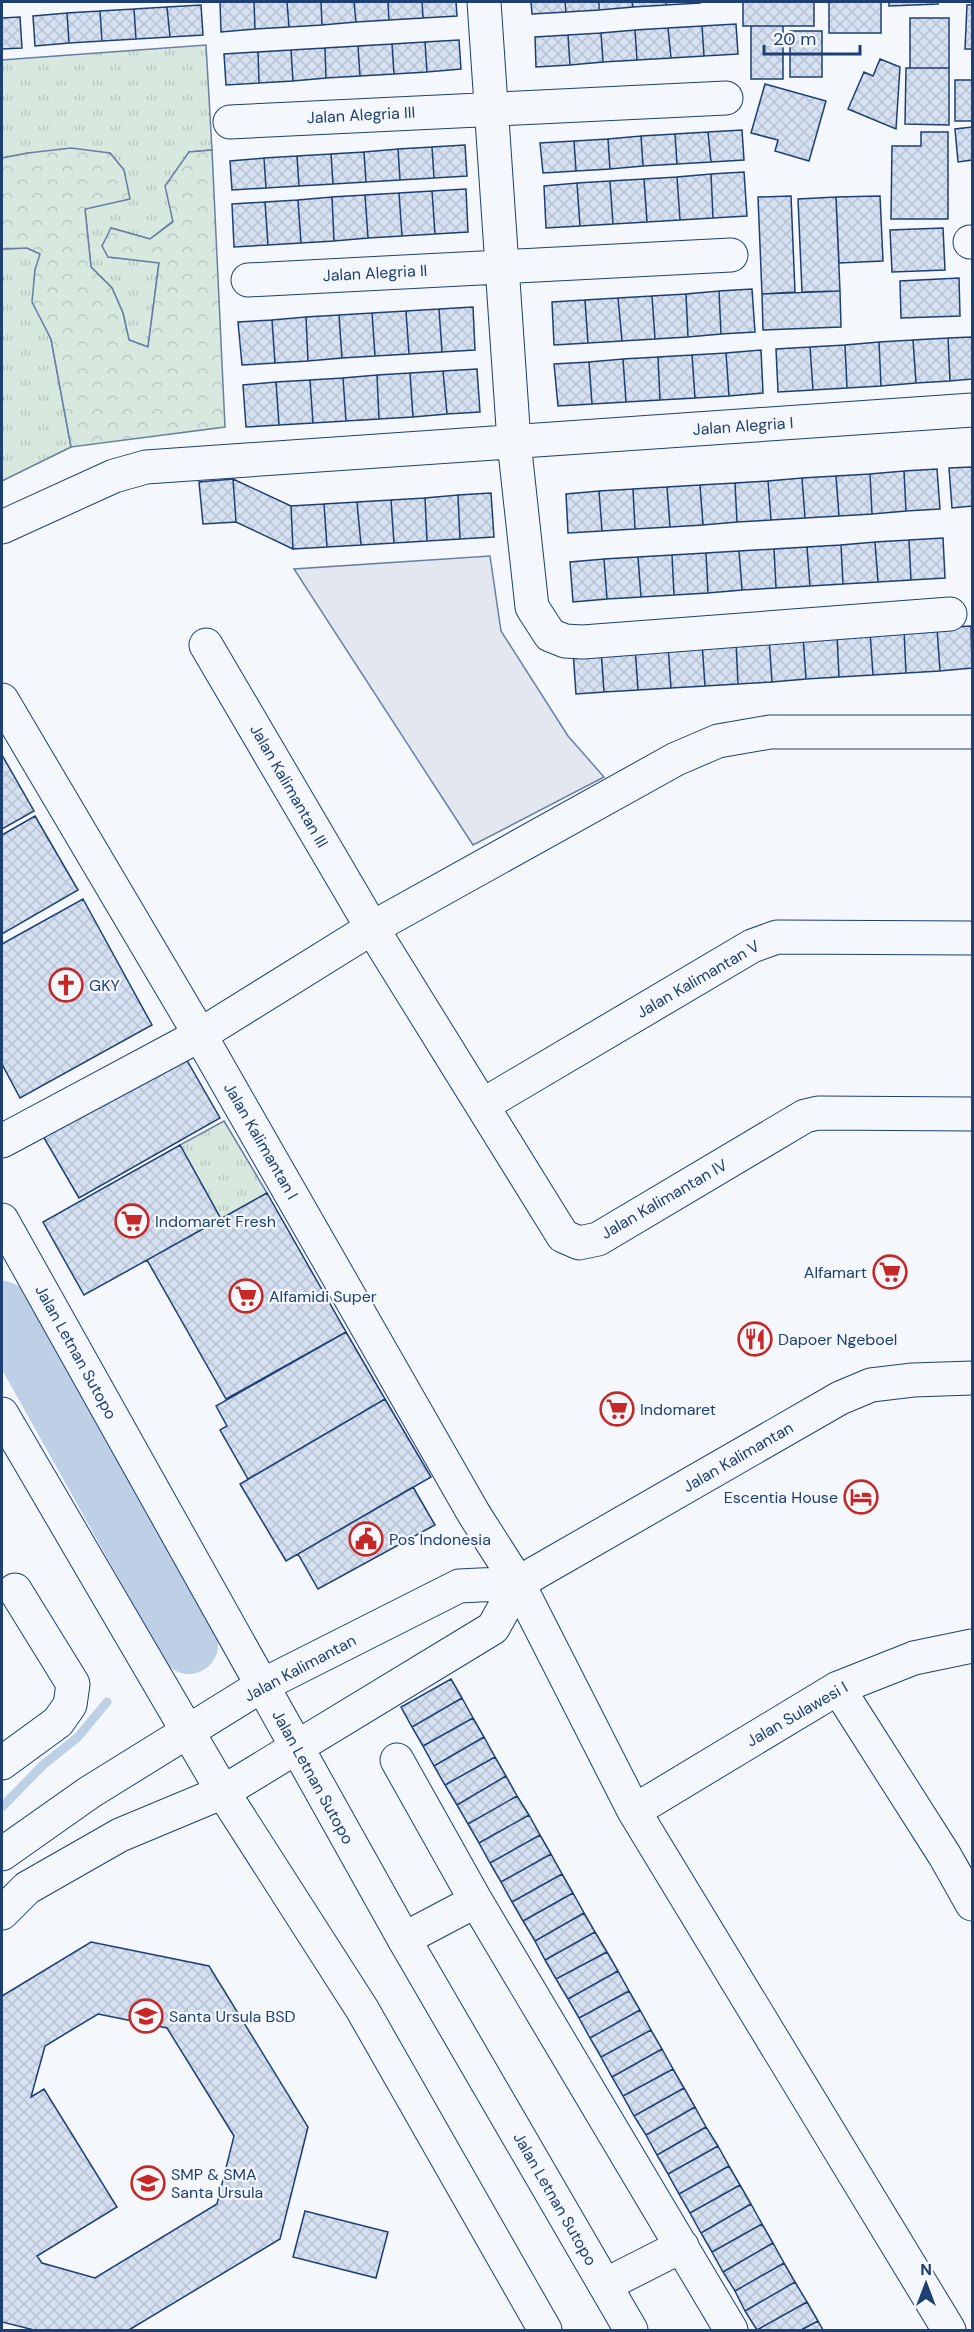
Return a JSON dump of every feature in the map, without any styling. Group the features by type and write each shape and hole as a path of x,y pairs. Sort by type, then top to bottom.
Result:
{"street":[{"path":"484,2 514,442 532,608 549,635 583,642 950,614"},
{"name":"Jalan Alegria III","path":"230,122 726,98"},
{"name":"Jalan Alegria II","path":"248,279 731,255"},
{"name":"Jalan Alegria I","path":"2,527 114,476 146,467 972,410"},
{"name":"Jalan Kalimantan III","path":"206,645 372,928"},
{"name":"Jalan Kalimantan I","path":"2,700 200,1035 474,1515 518,1583 634,1812 949,2331"},
{"path":"2,1141 200,1035 372,928 676,759 718,741 770,732 972,732"},
{"name":"Jalan Kalimantan IV","path":"372,928 563,1236 579,1243 598,1239 805,1116 818,1113 972,1114"},
{"name":"Jalan Kalimantan V","path":"483,1106 752,945 777,937 972,938"},
{"name":"Jalan Letnan Sutopo","path":"2,1220 404,1939 631,2331"},
{"name":"Jalan Kalimantan","path":"2,1854 90,1792 261,1686 459,1586 518,1583 840,1398 871,1385 913,1380 972,1378"},
{"path":"2,1414 186,1731 362,2009 545,2331"},
{"path":"2,1913 27,1888 120,1836 223,1792 493,1628 518,1583"},
{"path":"2,1763 58,1722 70,1705 72,1683 15,1590"},
{"name":"Jalan Sulawesi I","path":"634,1812 838,1688 914,1658 972,1646"},
{"path":"838,1688 959,1856 972,1904"},
{"path":"397,1760 476,1900 731,2331"},
{"path":"404,1939 476,1900"},
{"path":"605,2285 682,2246"}],"green space":[{"path":"206,45 212,150 189,152 173,221 150,239 111,228 108,257 159,262 148,347 129,340 123,313 112,288 91,267 85,209 129,199 124,170 110,153 28,153 2,158 2,60"},
{"path":"71,148 110,153 124,170 130,199 85,209 91,267 112,288 123,313 129,340 148,347 159,263 108,257 102,246 111,228 150,239 173,222 165,186 189,152 212,150 225,427 71,447 51,339 32,302 35,270 40,254 27,248 2,249 2,158"},
{"path":"27,248 41,254 35,270 33,302 51,339 71,447 2,481 2,249"},
{"path":"224,1121 267,1193 221,1219 180,1145"}],"shaded area":[{"path":"490,556 501,631 568,736 604,777 473,845 294,569"}],"building":[{"path":"220,2 254,2 255,29 221,32"},
{"path":"254,2 287,2 289,27 255,29"},
{"path":"287,2 321,2 322,25 289,27"},
{"path":"321,2 354,2 356,22 322,25"},
{"path":"354,2 388,2 389,20 356,22"},
{"path":"388,2 422,2 423,18 389,20"},
{"path":"422,2 456,2 457,16 423,18"},
{"path":"531,2 565,2 566,12 532,14"},
{"path":"565,2 599,2 599,10 566,12"},
{"path":"599,2 632,2 633,7 599,10"},
{"path":"632,2 666,2 666,5 633,7"},
{"path":"666,2 700,2 700,3 666,5"},
{"path":"743,2 814,2 814,26 743,26"},
{"path":"829,2 881,2 881,33 829,33"},
{"path":"889,2 938,2 938,4 889,6"},
{"path":"201,5 203,35 170,37 167,7"},
{"path":"967,5 972,5 972,49 965,49"},
{"path":"167,7 170,37 136,39 134,9"},
{"path":"134,9 136,39 102,41 100,11"},
{"path":"100,11 102,41 69,43 67,13"},
{"path":"67,13 69,43 35,46 33,16"},
{"path":"20,17 22,48 2,49 2,18"},
{"path":"910,18 949,18 949,68 910,68"},
{"path":"736,24 738,54 704,56 702,26"},
{"path":"702,26 704,56 671,58 668,28"},
{"path":"751,26 783,26 783,79 751,79"},
{"path":"668,28 671,58 637,60 635,30"},
{"path":"635,30 637,60 603,62 601,33"},
{"path":"790,31 822,31 822,77 790,77"},
{"path":"601,33 603,62 570,65 568,35"},
{"path":"568,35 570,65 536,67 535,37"},
{"path":"459,40 461,69 427,72 425,42"},
{"path":"425,42 427,72 394,74 392,44"},
{"path":"392,44 394,74 360,76 358,46"},
{"path":"358,46 360,76 326,78 325,48"},
{"path":"325,48 326,78 293,81 291,50"},
{"path":"291,50 293,81 259,83 258,52"},
{"path":"258,52 259,83 226,85 224,54"},
{"path":"880,59 900,67 896,129 848,109 864,72 873,76"},
{"path":"906,68 949,68 949,125 905,124"},
{"path":"955,80 972,80 972,121 955,121"},
{"path":"765,84 826,101 809,161 775,151 778,140 751,133"},
{"path":"972,127 972,160 958,162 955,129"},
{"path":"742,130 744,160 711,162 708,132"},
{"path":"708,132 711,162 677,164 675,134"},
{"path":"921,132 948,132 948,219 891,219 892,146 921,146"},
{"path":"675,134 677,164 643,166 641,136"},
{"path":"641,136 643,166 610,169 608,139"},
{"path":"608,139 610,169 576,171 574,141"},
{"path":"574,141 576,171 543,173 540,143"},
{"path":"465,145 467,176 434,178 432,147"},
{"path":"432,147 434,178 400,180 398,149"},
{"path":"398,149 400,180 366,182 364,152"},
{"path":"364,152 366,182 333,184 331,154"},
{"path":"331,154 333,184 299,186 297,156"},
{"path":"297,156 299,186 266,188 264,158"},
{"path":"264,158 266,188 232,190 230,161"},
{"path":"744,172 747,216 713,218 711,174"},
{"path":"711,174 713,218 680,220 677,177"},
{"path":"677,177 680,220 647,222 644,179"},
{"path":"644,179 647,222 613,224 610,181"},
{"path":"610,181 613,224 580,226 577,183"},
{"path":"577,183 580,226 546,228 544,186"},
{"path":"466,189 468,232 435,234 432,191"},
{"path":"432,191 435,234 402,236 399,193"},
{"path":"399,193 402,236 368,238 365,195"},
{"path":"365,195 368,238 334,241 332,197"},
{"path":"791,196 795,292 762,294 758,197"},
{"path":"880,196 883,261 839,263 836,197"},
{"path":"332,197 334,241 301,243 298,200"},
{"path":"836,197 840,291 802,292 798,199"},
{"path":"298,200 301,243 268,245 265,202"},
{"path":"265,202 268,245 234,247 232,204"},
{"path":"943,228 945,270 892,272 890,230"},
{"path":"959,278 960,316 901,318 900,281"},
{"path":"752,289 755,332 721,334 719,291"},
{"path":"719,291 721,334 688,337 686,294"},
{"path":"840,291 841,327 763,330 762,294"},
{"path":"686,294 688,337 655,339 652,296"},
{"path":"652,296 655,339 622,341 618,298"},
{"path":"618,298 622,341 588,343 585,300"},
{"path":"585,300 588,343 554,345 552,302"},
{"path":"473,307 475,350 442,352 439,309"},
{"path":"439,309 442,352 409,354 406,311"},
{"path":"406,311 409,354 375,356 372,313"},
{"path":"372,313 375,356 342,358 339,315"},
{"path":"339,315 342,358 308,361 306,317"},
{"path":"306,317 308,361 275,363 272,320"},
{"path":"272,320 275,363 242,365 238,322"},
{"path":"972,337 972,379 950,381 948,338"},
{"path":"948,338 950,381 916,383 913,340"},
{"path":"913,340 916,383 881,386 879,342"},
{"path":"879,342 881,386 847,388 845,345"},
{"path":"845,345 847,388 813,390 810,347"},
{"path":"810,347 813,390 778,392 776,349"},
{"path":"761,350 763,393 729,396 726,353"},
{"path":"726,353 729,396 695,398 692,355"},
{"path":"692,355 695,398 660,400 658,357"},
{"path":"658,357 660,400 626,402 623,359"},
{"path":"623,359 626,402 592,404 589,362"},
{"path":"589,362 592,404 558,406 554,364"},
{"path":"477,369 480,412 447,414 443,371"},
{"path":"443,371 447,414 413,417 410,373"},
{"path":"410,373 413,417 379,419 377,375"},
{"path":"377,375 379,419 346,421 343,378"},
{"path":"343,378 346,421 313,423 310,380"},
{"path":"310,380 313,423 279,425 276,382"},
{"path":"276,382 279,425 246,427 243,385"},
{"path":"972,467 972,506 952,508 949,468"},
{"path":"937,469 940,509 906,511 904,471"},
{"path":"904,471 906,511 872,514 870,474"},
{"path":"870,474 872,514 839,516 836,476"},
{"path":"836,476 839,516 805,518 802,478"},
{"path":"802,478 805,518 771,520 768,481"},
{"path":"233,479 291,506 293,549 236,522"},
{"path":"233,479 236,522 203,524 199,482"},
{"path":"768,481 771,520 737,522 735,483"},
{"path":"735,483 737,522 703,525 700,485"},
{"path":"700,485 703,525 670,527 667,487"},
{"path":"667,487 670,527 635,529 633,489"},
{"path":"633,489 635,529 602,531 599,491"},
{"path":"599,491 602,531 568,533 566,494"},
{"path":"491,493 494,537 460,539 458,495"},
{"path":"458,495 460,539 427,541 425,498"},
{"path":"425,498 427,541 394,543 391,500"},
{"path":"391,500 394,543 361,545 357,502"},
{"path":"357,502 361,545 327,547 324,504"},
{"path":"324,504 327,547 293,549 291,506"},
{"path":"943,538 945,578 911,580 909,540"},
{"path":"909,540 911,580 878,582 875,542"},
{"path":"875,542 878,582 843,584 841,545"},
{"path":"841,545 843,584 810,586 807,547"},
{"path":"807,547 810,586 776,588 774,549"},
{"path":"774,549 776,588 742,590 739,551"},
{"path":"739,551 742,590 708,593 706,553"},
{"path":"706,553 708,593 674,595 672,555"},
{"path":"672,555 674,595 641,597 638,557"},
{"path":"638,557 641,597 607,599 604,559"},
{"path":"604,559 607,599 573,602 570,562"},
{"path":"971,626 972,668 940,671 937,628"},
{"path":"937,628 940,671 906,673 904,630"},
{"path":"904,630 906,673 873,675 870,632"},
{"path":"870,632 873,675 839,677 837,634"},
{"path":"837,634 839,677 806,679 803,636"},
{"path":"803,636 806,679 772,682 769,638"},
{"path":"769,638 772,682 738,684 736,641"},
{"path":"736,641 738,684 705,686 702,643"},
{"path":"702,643 705,686 671,688 668,645"},
{"path":"668,645 671,688 638,690 635,647"},
{"path":"635,647 638,690 604,692 601,649"},
{"path":"601,649 604,692 576,694 573,651"},
{"path":"2,755 34,811 2,829"},
{"path":"35,816 78,890 2,934 2,835"},
{"name":"GKY","path":"83,899 152,1025 20,1098 2,1064 2,944"},
{"path":"181,1050 220,1118 79,1198 40,1131"},
{"name":"Indomaret Fresh","path":"180,1145 221,1219 84,1295 43,1222"},
{"name":"Alfamidi Super","path":"267,1193 346,1332 226,1399 147,1260"},
{"path":"346,1332 385,1399 248,1479 220,1430 227,1426 216,1406"},
{"path":"385,1399 431,1477 286,1561 240,1484"},
{"name":"Pos Indonesia","path":"413,1487 435,1525 318,1589 298,1554"},
{"path":"451,1679 462,1698 412,1727 401,1707"},
{"path":"462,1698 473,1718 423,1746 412,1727"},
{"path":"473,1718 484,1737 434,1766 423,1746"},
{"path":"484,1737 495,1757 445,1785 434,1766"},
{"path":"495,1757 506,1776 457,1805 445,1785"},
{"path":"506,1776 517,1796 468,1824 457,1805"},
{"path":"517,1796 529,1815 479,1843 468,1824"},
{"path":"529,1815 540,1835 490,1863 479,1843"},
{"path":"540,1835 551,1854 501,1882 490,1863"},
{"path":"551,1854 562,1874 512,1902 501,1882"},
{"path":"562,1874 573,1893 523,1921 512,1902"},
{"path":"573,1893 584,1913 535,1941 523,1921"},
{"path":"584,1913 595,1932 545,1960 535,1941"},
{"path":"595,1932 607,1952 556,1979 545,1960"},
{"name":"SMP & SMA Santa Ursula","path":"91,1942 209,1966 308,2127 280,2239 129,2330 34,2330 2,2322 2,1996","holes":["98,2014 167,2028 234,2136 217,2204 95,2278 42,2263 37,2256 117,2207 44,2089 31,2097 45,2046"]},
{"path":"607,1952 618,1971 568,1999 556,1979"},
{"path":"618,1971 629,1991 579,2018 568,1999"},
{"path":"629,1991 640,2010 590,2038 579,2018"},
{"path":"640,2010 651,2030 601,2057 590,2038"},
{"path":"651,2030 662,2049 612,2077 601,2057"},
{"path":"662,2049 673,2069 623,2096 612,2077"},
{"path":"673,2069 684,2088 634,2116 623,2096"},
{"path":"684,2088 695,2107 646,2135 634,2116"},
{"path":"695,2107 706,2127 657,2155 646,2135"},
{"path":"706,2127 718,2146 668,2174 657,2155"},
{"path":"718,2146 729,2166 679,2194 668,2174"},
{"path":"729,2166 740,2185 690,2213 679,2194"},
{"path":"740,2185 751,2204 701,2233 690,2213"},
{"path":"751,2204 762,2224 712,2252 701,2233"},
{"path":"305,2211 388,2232 376,2278 293,2257"},
{"path":"762,2224 773,2243 723,2272 712,2252"},
{"path":"773,2243 784,2263 735,2291 723,2272"},
{"path":"784,2263 795,2282 745,2311 735,2291"},
{"path":"795,2282 807,2302 757,2330 745,2311"},
{"path":"807,2302 818,2321 801,2330 757,2330"},
{"path":"818,2321 823,2330 801,2330"}],"waterway":[{"path":"2,1310 189,1645"},
{"path":"2,1807 43,1765 78,1737 107,1702"}],"place":[{"name":"GKY","path":"66,985"},
{"name":"Indomaret Fresh","path":"132,1221"},
{"name":"Alfamart","path":"890,1272"},
{"name":"Alfamidi Super","path":"246,1296"},
{"name":"Dapoer Ngeboel","path":"755,1339"},
{"name":"Indomaret","path":"617,1409"},
{"name":"Escentia House","path":"861,1497"},
{"name":"Pos Indonesia","path":"366,1539"},
{"name":"Santa Ursula BSD","path":"146,2016"},
{"name":"SMP & SMA Santa Ursula","path":"148,2183"}]}
